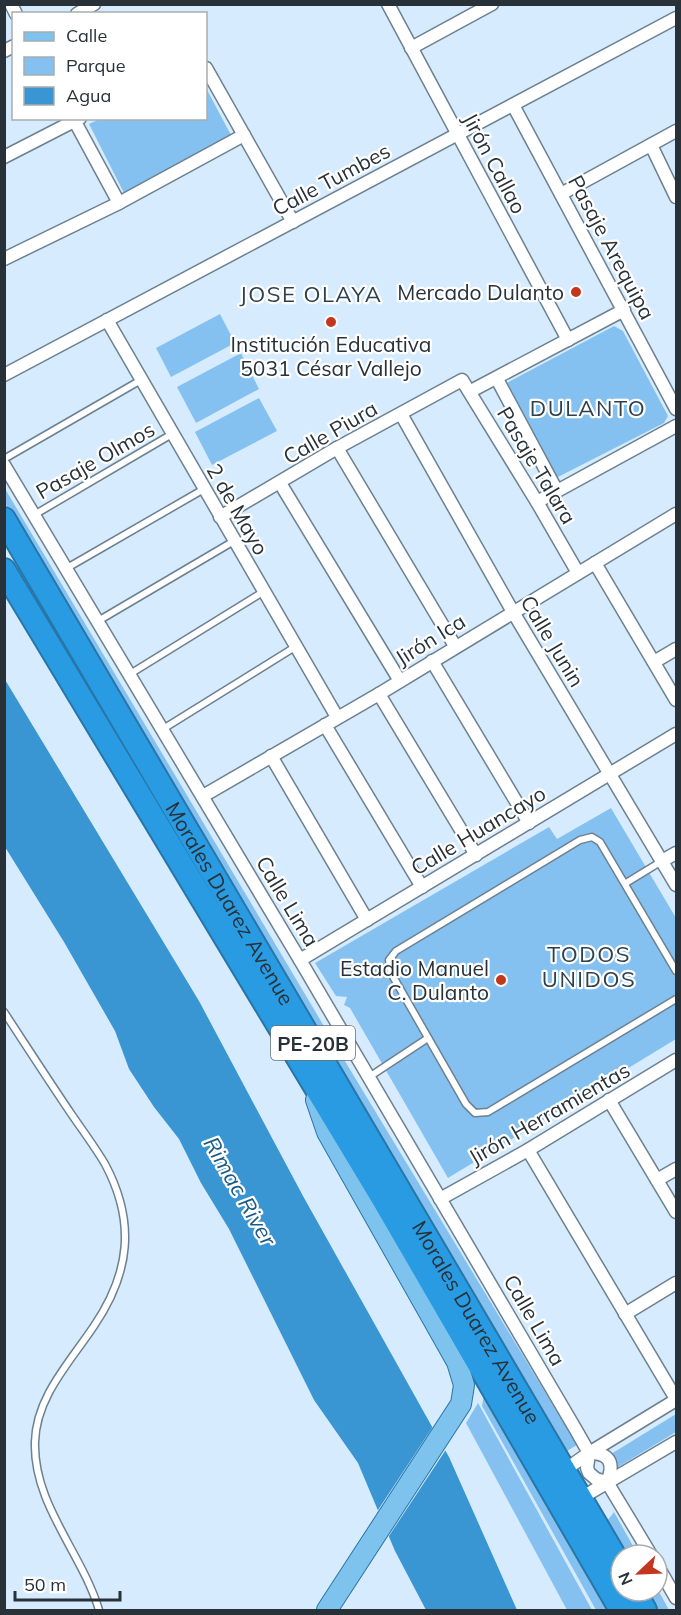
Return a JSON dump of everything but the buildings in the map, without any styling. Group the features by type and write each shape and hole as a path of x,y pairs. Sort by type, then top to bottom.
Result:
{"highway":[{"name":"Morales Duarez Avenue","path":"4,519 609,1546"},
{"name":"Morales Duarez Avenue","path":"4,570 383,1199 621,1611"}],"main road":[{"path":"307,1072 327,1132 462,1374 464,1393 456,1411 327,1611"}],"street":[{"path":"80,12 94,4"},
{"name":"Jirón Callao","path":"388,4 568,340"},
{"path":"411,48 492,4"},
{"name":"Calle Tumbes","path":"4,375 676,18"},
{"path":"207,70 293,222"},
{"name":"Pasaje Arequipa","path":"513,105 676,409"},
{"path":"4,157 76,120 119,203"},
{"path":"561,194 676,131"},
{"path":"4,259 119,203 244,135"},
{"path":"651,145 676,197"},
{"path":"471,391 624,310"},
{"name":"2 de Mayo","path":"107,320 337,717"},
{"path":"497,379 557,491"},
{"name":"Pasaje Talara","path":"460,380 464,380 471,391 578,573"},
{"name":"Calle Piura","path":"220,517 337,448 460,380"},
{"name":"Calle Junin","path":"401,414 513,612 676,885"},
{"path":"537,502 676,426"},
{"path":"337,448 455,646"},
{"name":"Calle Lima","path":"4,465 203,796 589,1453 587,1468 589,1473 596,1479 607,1482 644,1543"},
{"path":"280,483 400,681"},
{"name":"Jirón Ica","path":"203,796 380,694 455,646 676,514"},
{"path":"595,563 676,700"},
{"path":"654,662 676,649"},
{"path":"432,661 529,823"},
{"path":"380,694 476,855"},
{"path":"325,725 422,887"},
{"name":"Calle Huancayo","path":"300,960 676,734"},
{"path":"271,756 367,920"},
{"path":"662,861 676,853"},
{"name":"Jirón Herramientas","path":"440,1198 528,1150 676,1060"},
{"path":"609,1100 676,1212"},
{"path":"528,1150 676,1400 565,1470"},
{"path":"657,1180 676,1169"},
{"path":"626,1314 676,1283"},
{"path":"581,1498 676,1442"},
{"name":"Calle Lima","path":"589,1453 605,1455 610,1462 611,1472 607,1482"},
{"path":"672,1578 676,1598"}],"lane":[{"path":"4,459 141,380"},
{"name":"Pasaje Olmos","path":"34,515 172,434"},
{"path":"67,568 204,489"},
{"path":"98,621 234,541"},
{"path":"130,674 263,592"},
{"path":"163,729 295,647"},
{"path":"676,971 626,883 600,842 592,837 580,840 396,951 389,960 390,973 466,1104 476,1113 488,1112 676,999"},
{"path":"626,883 662,861"},
{"path":"4,1012 104,1163 118,1193 124,1213 124,1253 115,1290 46,1398 36,1428 35,1441 36,1465 43,1490 92,1590 99,1611"},
{"path":"369,1077 428,1038"}],"green space":[{"path":"207,90 231,135 124,193 89,124 98,120 207,120"},
{"path":"220,314 235,343 171,377 156,348"},
{"path":"614,326 623,331 668,416 664,423 556,478 503,385"},
{"path":"241,353 259,389 196,423 177,387"},
{"path":"259,398 277,431 212,465 195,432"},
{"path":"4,487 334,1043 577,1445 567,1451 307,1009 151,754 5,503"},
{"name":"Estadio Manuel C. Dulanto","path":"611,808 676,918 676,1039 448,1178 350,1008 344,1005 347,997 336,996 315,963 549,827 557,839"},
{"path":"485,1389 613,1610 596,1610 482,1406"},
{"path":"478,1403 592,1610 567,1610 466,1423"},
{"path":"676,1414 676,1432 618,1467 611,1454"},
{"path":"614,1512 631,1543 619,1543 607,1521"},
{"path":"653,1603 665,1603 669,1610 657,1610"}],"water":[{"name":"Rimac River","path":"4,678 199,1001 303,1196 449,1457 517,1610 426,1610 395,1551 358,1463 314,1400 229,1229 201,1183 179,1139 129,1069 115,1031 64,942 5,847"}],"pier":[{"path":"434,1425 447,1448 387,1539 376,1513"}],"place":[{"name":"Mercado Dulanto","path":"576,292"},
{"name":"Institución Educativa 5031 César Vallejo","path":"331,322"},
{"name":"Estadio Manuel C. Dulanto","path":"501,980"}],"district":[{"name":"JOSE OLAYA","path":"311,294"},
{"name":"DULANTO","path":"588,408"},
{"name":"TODOS UNIDOS","path":"589,966"}]}
